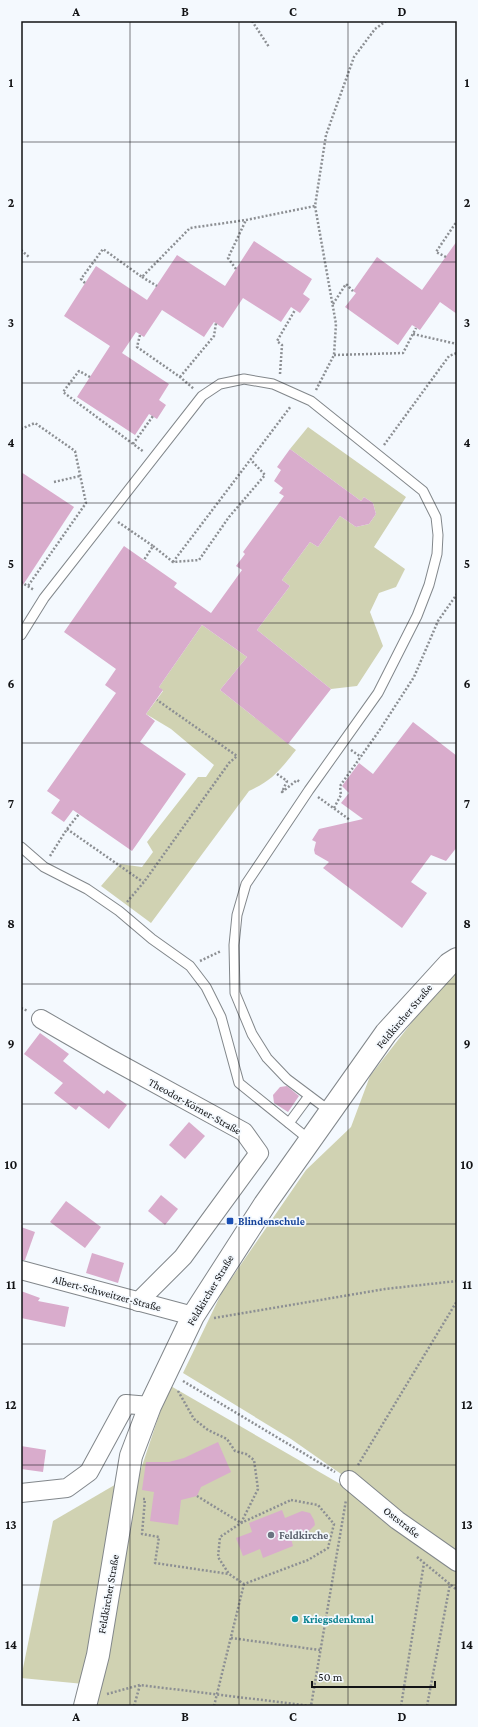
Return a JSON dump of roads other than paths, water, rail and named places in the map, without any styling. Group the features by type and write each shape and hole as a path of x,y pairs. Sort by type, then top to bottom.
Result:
{"street":[{"name":"Feldkircher Straße","path":"85,1706 98,1655 131,1456 150,1406 193,1316 265,1204 386,1033 449,964 457,959"},
{"name":"Theodor-Körner-Straße","path":"41,1019 244,1132 259,1153 183,1257 138,1302"},
{"name":"Albert-Schweitzer-Straße","path":"21,1270 193,1316"},
{"path":"21,1493 67,1488 89,1472 126,1404 150,1406"},
{"name":"Oststraße","path":"349,1480 397,1520 457,1562"}],"lane":[{"path":"21,635 44,598 202,396 220,384 244,380 273,384 311,401 377,455 423,490 436,517 438,535 437,554 429,585 417,616 378,693 309,790 246,884 237,915 234,945 235,993 252,1034 272,1063 287,1079 331,1112"},
{"path":"21,847 44,867 87,890 119,911 190,966 206,986 221,1017 239,1083 311,1141"},
{"path":"289,1123 309,1096"}],"place":[{"name":"Blindenschule","path":"230,1221"},
{"name":"Feldkirche","path":"271,1535"},
{"name":"Kriegsdenkmal","path":"295,1619"}]}
